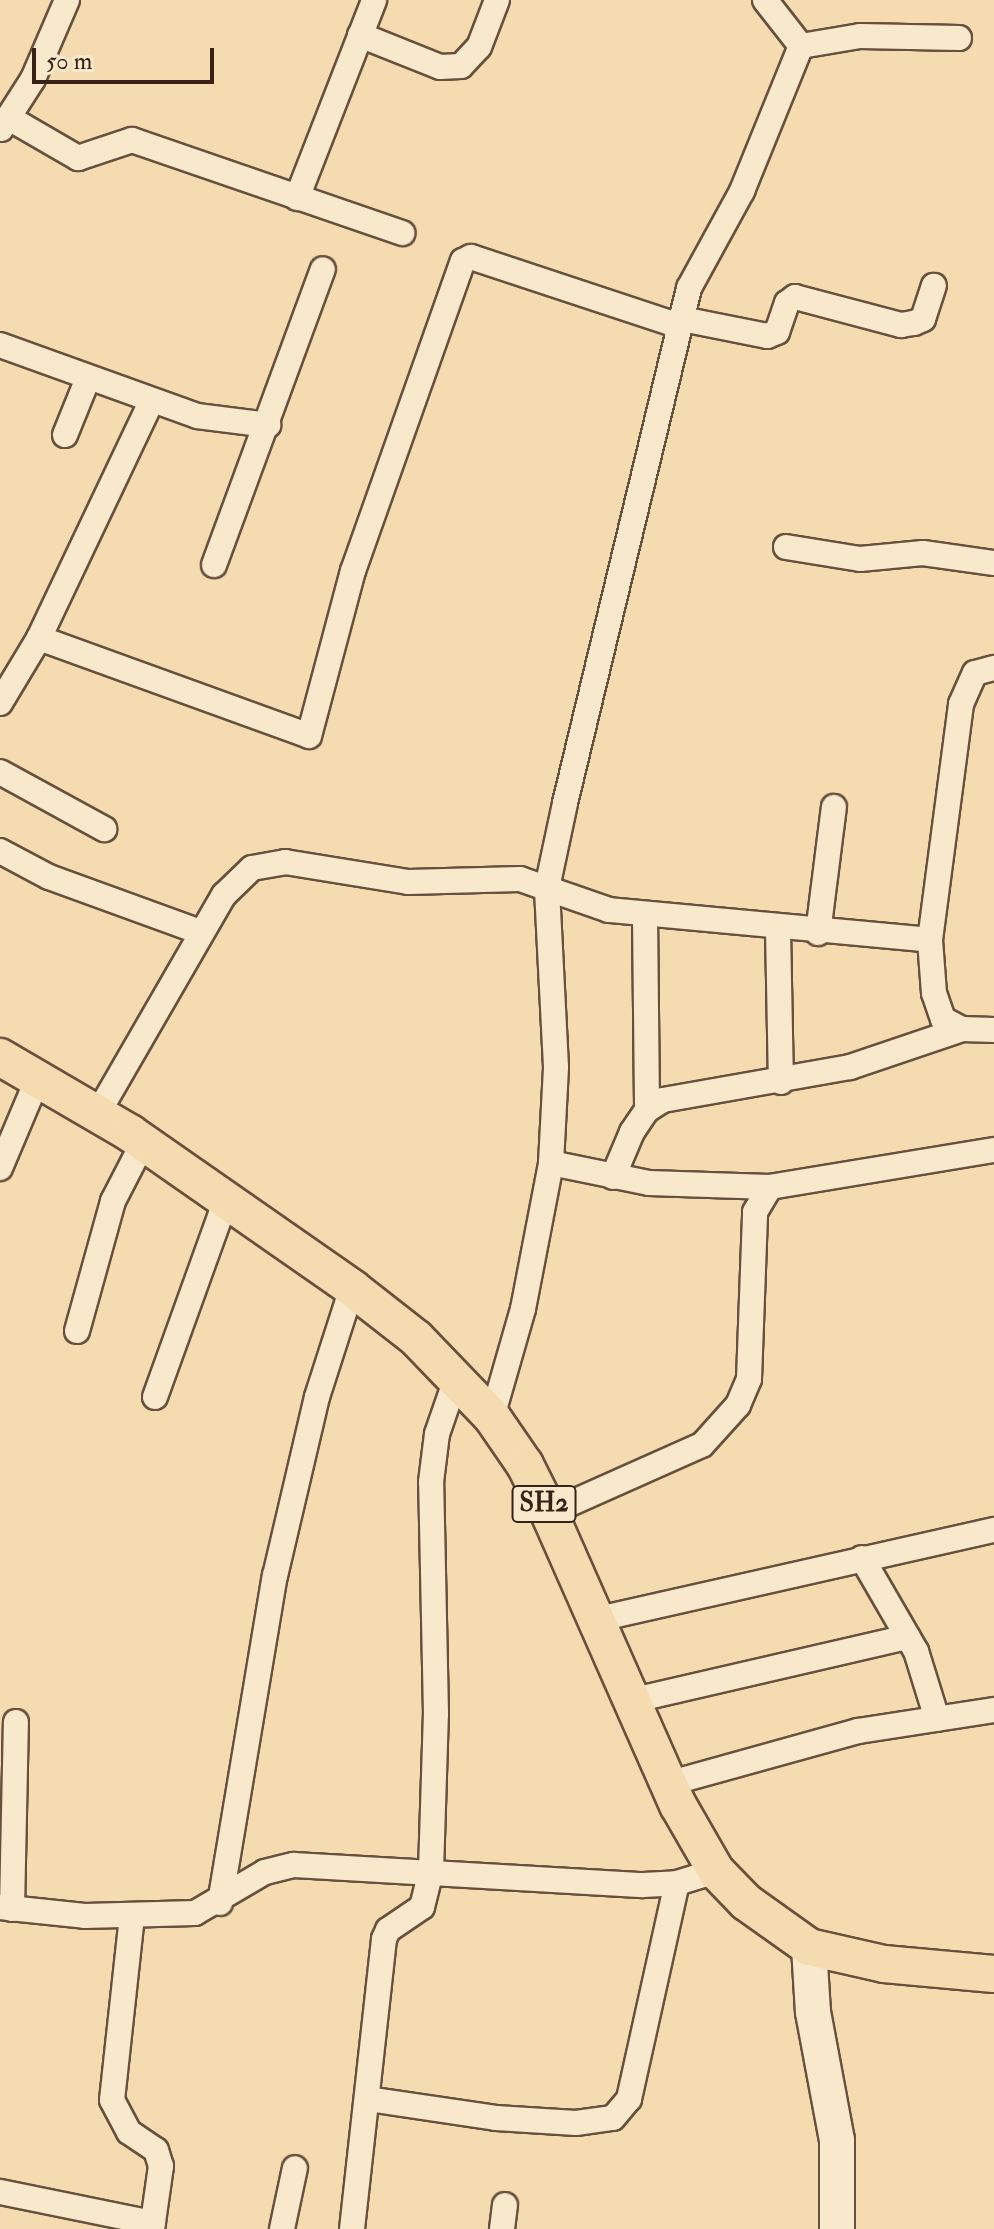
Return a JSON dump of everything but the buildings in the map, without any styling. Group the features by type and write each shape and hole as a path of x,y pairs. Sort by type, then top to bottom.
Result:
{"main road":[{"name":"SH2","path":"0,1057 98,1113 352,1288 416,1338 492,1417 525,1465 549,1513 667,1784 716,1871 746,1902 809,1947 884,1964 994,1974"}],"street":[{"path":"67,0 5,125 78,158 132,140 402,233"},
{"path":"297,198 374,0"},
{"path":"360,35 440,67 461,66 479,47 497,0"},
{"path":"765,0 801,46"},
{"path":"801,46 860,36 959,38"},
{"path":"492,1417 519,1324 551,1163 556,1067 547,888 681,322 698,266 742,191 801,46"},
{"path":"39,638 309,736 349,584 463,261 471,257 681,322 767,336 777,332 787,303 795,297 901,325 914,323 923,319 934,286"},
{"path":"214,565 323,269"},
{"path":"0,345 151,402 197,416 268,425"},
{"path":"65,435 88,378"},
{"path":"0,703 39,638 151,402"},
{"path":"786,547 860,559 923,553 994,563"},
{"path":"962,1029 943,1019 934,993 930,940 961,704 975,673 994,668"},
{"path":"0,772 104,829"},
{"path":"818,933 834,807"},
{"path":"0,851 49,877 200,932"},
{"path":"98,1113 200,932 224,895 252,868 285,862 408,882 520,879 609,910 818,933 930,940"},
{"path":"613,1177 647,1110 645,914"},
{"path":"778,929 781,1082"},
{"path":"647,1110 680,1094 781,1082 893,1055 962,1029 994,1030"},
{"path":"0,1168 38,1078"},
{"path":"77,1331 113,1201 143,1143"},
{"path":"551,1163 613,1177 770,1187 994,1150"},
{"path":"549,1513 702,1445 738,1405 749,1379 755,1212 770,1187"},
{"path":"155,1397 226,1200"},
{"path":"220,1903 275,1576 317,1397 352,1288"},
{"path":"352,2229 384,1939 388,1930 422,1907 431,1871 436,1714 431,1482 437,1434 456,1379"},
{"path":"594,1620 994,1530"},
{"path":"862,1558 908,1637 937,1719"},
{"path":"630,1701 908,1637"},
{"path":"667,1784 792,1746 988,1711"},
{"path":"16,1722 6,1908 132,1916 195,1913 220,1903 265,1872 294,1865 677,1883 716,1871"},
{"path":"368,2099 496,2118 576,2123 613,2118 629,2099 677,1883"},
{"path":"0,2192 153,2226 161,2166 156,2150 129,2132 112,2100 132,1916"},
{"path":"809,1947 813,2012 837,2140 837,2229"},
{"path":"282,2229 295,2168"}]}
